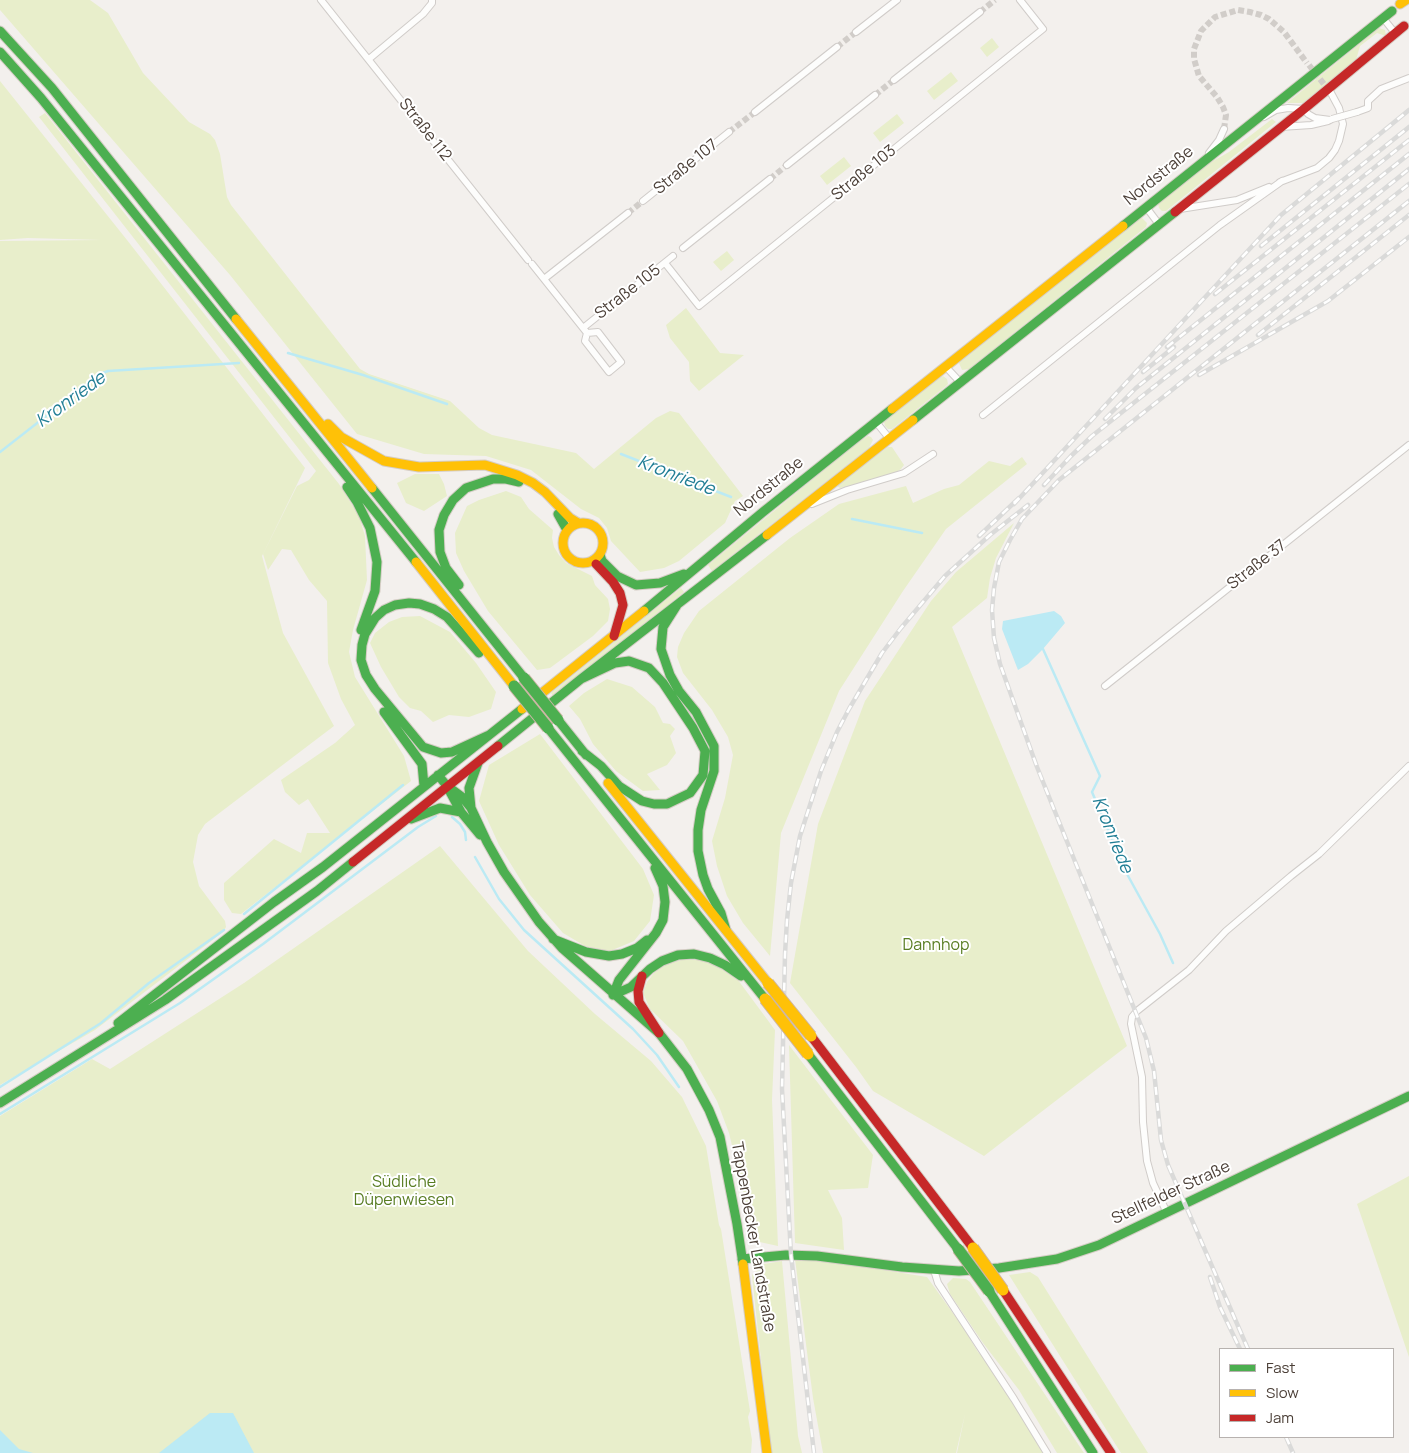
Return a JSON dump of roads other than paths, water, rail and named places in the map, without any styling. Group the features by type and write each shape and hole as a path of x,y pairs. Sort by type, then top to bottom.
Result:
{"main road":[{"name":"Nordstraße","path":"489,735 614,636 691,571 876,422 1395,8"},
{"path":"0,1103 165,1000 317,891 581,679 798,512 1400,30"},
{"path":"0,31 52,88 810,1036 973,1248 1111,1453"},
{"path":"0,52 41,98 329,453 808,1054 989,1291 1093,1453"},
{"path":"269,361 300,389 341,437 369,454 384,461 409,466 485,465 504,470 533,483 545,492 570,518 578,523 591,524 599,530 603,536 604,544 596,558 598,565 620,593 623,605 614,636"},
{"path":"329,453 332,466 357,502 370,528 375,546 377,578 375,591 357,645 357,662 361,679 370,694 416,755 423,768 424,786"},
{"path":"474,615 469,599 446,568 440,552 439,530 444,515 453,500 466,488 493,479 506,478 520,482 549,503 568,530"},
{"path":"578,523 568,530 563,541 567,555 578,562 596,558 602,561 625,582 636,585 660,582 691,571"},
{"path":"489,735 452,752 440,753 423,748 388,706 366,675 362,660 362,645 369,626 384,610 395,605 420,604 434,609 447,616 501,679 514,686"},
{"path":"677,604 663,627 660,638 661,649 670,675 696,712 714,746 714,770 701,810 698,830 698,851 703,875 721,913 726,930"},
{"path":"581,679 615,663 629,661 649,668 663,683 693,728 705,752 703,775 690,793 672,802 654,804 642,801 619,786 602,766 582,751"},
{"path":"93,1044 274,902 323,867 489,735"},
{"path":"402,823 440,808 466,810 469,788 479,760"},
{"name":"Tappenbecker Landstraße","path":"438,775 466,810 518,894 553,939 613,995 659,1033 696,1083 710,1110 720,1136 726,1163 742,1259 756,1350 767,1453"},
{"path":"613,995 619,980 656,933 663,920 665,902 663,886 645,849"},
{"path":"553,939 566,942 586,952 609,956 622,954 636,948 656,933"},
{"path":"613,995 631,986 662,961 678,955 694,954 710,958 726,965 753,985"},
{"path":"642,976 638,991 639,1002 659,1033"},
{"name":"Stellfelder Straße","path":"742,1259 786,1255 817,1256 934,1270 959,1271 999,1268 1057,1259 1099,1245 1409,1096"}],"street":[{"name":"Straße 112","path":"322,0 585,330"},
{"path":"369,59 423,14 432,3 432,0"},
{"path":"856,32 897,0"},
{"name":"Straße 103","path":"665,263 699,306 1043,29 1020,0"},
{"path":"1395,8 1400,30"},
{"path":"894,80 980,12"},
{"path":"756,112 837,47"},
{"path":"1280,127 1310,125 1358,112 1368,108 1368,101 1381,89 1409,78"},
{"path":"1174,211 1237,200 1317,168 1330,158 1340,141 1343,124 1339,108 1331,93"},
{"path":"787,165 875,95"},
{"path":"1251,123 1276,110 1288,108 1304,108 1315,118 1331,120"},
{"path":"1201,163 1219,140 1224,129"},
{"name":"Straße 107","path":"643,201 729,132"},
{"path":"683,248 770,179"},
{"path":"983,416 1220,225 1282,181"},
{"path":"1146,207 1158,223"},
{"path":"544,280 628,213"},
{"name":"Straße 105","path":"585,330 673,256"},
{"path":"585,330 598,332 621,362 609,372 585,341 585,330"},
{"path":"946,367 960,382"},
{"path":"876,422 889,438"},
{"name":"Straße 37","path":"1106,686 1409,444"},
{"path":"798,512 821,499 904,473 933,454"},
{"path":"1167,1213 1147,1161 1143,1122 1142,1078 1131,1024 1132,1017 1136,1011 1189,970 1226,931 1320,854 1409,766"},
{"path":"934,1270 938,1283 1014,1398 1047,1453"}],"water":[{"path":"1054,611 1061,616 1065,623 1028,664 1018,670 1002,629 1003,621"},
{"path":"210,1413 233,1413 254,1453 159,1453"},
{"path":"0,1430 19,1449 33,1453 0,1453"}],"waterway":[{"name":"Kronriede","path":"288,353 363,375 447,404"},
{"name":"Kronriede","path":"0,452 100,374 108,371 239,363"},
{"name":"Kronriede","path":"621,454 731,497"},
{"name":"Kronriede","path":"852,519 922,533"},
{"name":"Kronriede","path":"1043,649 1100,776 1092,792 1127,874 1160,934 1173,963"},
{"path":"244,914 403,785"},
{"path":"0,1114 180,1003 263,944 418,827 436,816"},
{"path":"452,817 465,832 466,840"},
{"path":"475,857 499,899 524,930 633,1029 657,1055 679,1087"},
{"path":"0,1087 101,1023 149,983 224,930"}],"tunnel":[{"path":"980,12 995,0"},
{"path":"1224,129 1226,115 1223,107 1199,76 1194,59 1194,49 1201,31 1215,17 1238,10 1261,15 1269,19 1284,32 1307,63"},
{"path":"837,47 856,32"},
{"path":"1309,65 1330,92"},
{"path":"875,95 894,80"},
{"path":"729,132 755,112"},
{"path":"770,179 787,165"},
{"path":"628,213 643,201"}],"railway":[{"path":"1014,504 1281,215 1409,110"},
{"path":"1261,246 1409,127"},
{"path":"1215,294 1409,140"},
{"path":"1167,347 1409,154"},
{"path":"1105,419 1136,388 1409,169"},
{"path":"1044,485 1092,436 1409,184"},
{"path":"1248,1348 1168,1165 1161,1140 1154,1071 1146,1038 1037,767 1000,664 994,638 992,610 994,588 999,562 1022,519 1059,480 1409,201"},
{"path":"1258,335 1409,215"},
{"path":"1199,375 1328,301 1409,237"},
{"path":"1143,372 1174,347"},
{"path":"979,536 1019,498"},
{"path":"814,1453 791,1255 782,1089 787,920 791,883 800,836 821,771 837,732 882,653 945,576 990,535 1028,505"},
{"path":"1210,1277 1220,1307 1240,1348"},
{"path":"1286,1438 1293,1453"}],"park label":[{"name":"Dannhop","path":"936,946"},
{"name":"Südliche Düpenwiesen","path":"404,1192"}]}
